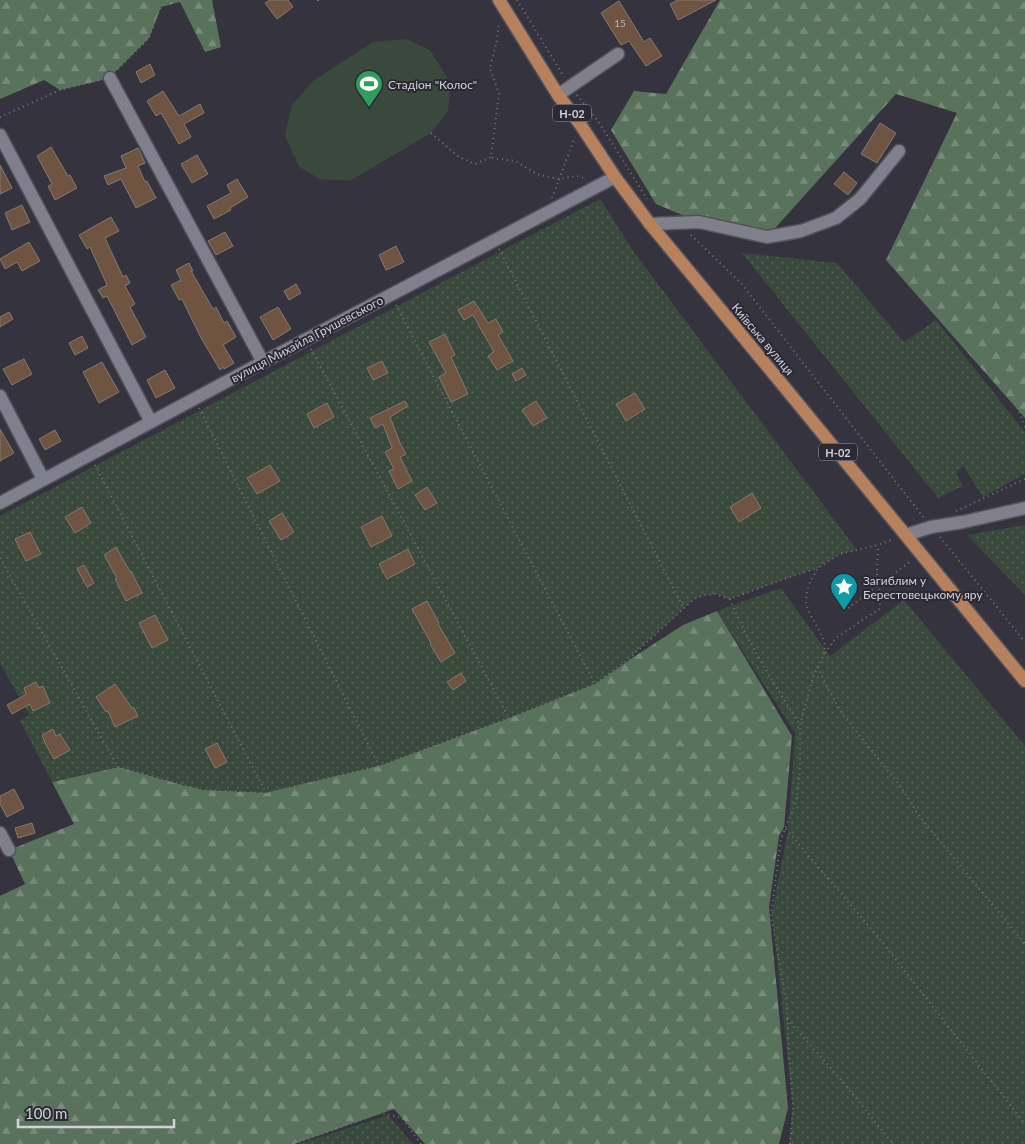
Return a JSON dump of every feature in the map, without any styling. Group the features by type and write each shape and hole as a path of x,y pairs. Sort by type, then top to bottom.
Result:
{"main road":[{"name":"Київська вулиця","path":"499,0 558,95 650,224 1025,680"}],"street":[{"path":"558,95 618,54"},
{"path":"110,78 263,362"},
{"path":"0,135 152,422"},
{"path":"650,224 700,222 767,237 801,231 836,218 860,199 898,151"},
{"name":"вулиця Михайла Грушевського","path":"0,502 615,177"},
{"path":"0,396 44,479"},
{"path":"906,535 936,525 962,522 1025,508"},
{"path":"0,833 9,850"}],"path":[{"path":"0,117 60,90 110,78 149,38 161,7 169,0"},
{"path":"517,0 570,87 598,121 647,199"},
{"path":"491,157 498,94 490,68 499,22"},
{"path":"548,212 558,179 580,124"},
{"path":"431,133 459,157 475,164 491,157 515,161 537,174 558,179 577,176 601,184"},
{"path":"692,235 740,282 936,525 1025,642"},
{"path":"495,240 684,609"},
{"path":"391,295 595,684"},
{"path":"306,340 509,718"},
{"path":"1025,351 1011,391 1025,427"},
{"path":"194,399 379,766"},
{"path":"90,454 266,793"},
{"path":"936,525 957,510 1025,479"},
{"path":"0,558 118,767 202,790 266,793 379,766 595,684 630,657 694,599 704,595 715,594 730,599 818,568 840,554 878,545 906,535"},
{"path":"790,1144 793,1108 788,1051 787,1006 770,914 781,840 796,802 800,771 800,725 813,677 824,654 836,638 879,609 881,597 877,577 878,545"},
{"path":"844,611 921,553"},
{"path":"818,568 810,582 806,602 808,610 824,638 824,654"},
{"path":"730,599 747,637 800,725"},
{"path":"818,667 843,715 901,787 919,816 1025,944"},
{"path":"785,828 878,937 1025,1124"},
{"path":"787,1019 843,1082 894,1144"},
{"path":"294,1144 380,1114 402,1118 420,1144"}],"green space":[{"path":"0,0 212,0 221,47 205,52 180,2 161,7 149,38 116,71 102,80 60,90 44,80 0,99"},
{"path":"720,0 1025,0 1025,418 886,260 957,113 896,94 767,237 699,222 656,204 611,130 634,91 666,94"},
{"name":"Стадіон \"Колос\"","path":"406,39 430,50 451,84 448,111 431,133 350,181 320,179 299,167 285,135 292,105 313,81 373,42"},
{"path":"600,199 634,252 857,550 840,554 818,568 730,599 715,594 704,595 694,599 631,657 595,684 379,766 266,793 202,790 118,767 52,782 20,721 29,715 0,663 0,516"},
{"path":"742,253 837,263 904,342 936,320 1025,432 1025,474 983,497 963,466 956,473 963,486 938,498"},
{"path":"1025,525 1025,595 967,535"},
{"path":"781,588 830,656 904,600 1025,746 1025,1144 789,1144 793,1108 772,912 788,831 795,733 717,611"},
{"path":"717,611 792,736 784,827 779,836 769,907 788,1108 779,1144 425,1144 394,1109 294,1144 0,1144 0,896 25,884 9,850 74,824 52,782 118,767 186,786 379,766 595,684 683,625"},
{"path":"388,1115 413,1144 299,1144"}],"building":[{"path":"270,0 288,0 293,7 277,19 265,3"},
{"path":"678,0 716,0 678,20 670,4"},
{"path":"619,1 644,42 650,38 662,56 646,66 629,41 621,45 601,13"},
{"path":"150,64 155,75 141,83 136,72"},
{"path":"163,91 179,116 200,104 204,113 184,124 191,137 179,144 161,113 156,116 147,101"},
{"path":"880,123 896,133 877,163 861,154"},
{"path":"51,147 77,188 55,200 48,186 52,184 37,156"},
{"path":"138,148 145,163 138,166 145,182 147,181 156,198 136,208 121,179 108,185 104,176 126,168 121,156"},
{"path":"197,155 208,174 192,183 181,164"},
{"path":"0,165 12,188 0,194"},
{"path":"844,172 857,183 848,195 834,184"},
{"path":"237,179 248,197 230,208 231,210 214,219 207,206 231,193 227,185"},
{"path":"22,205 30,222 12,230 5,213"},
{"path":"111,217 119,231 105,238 123,277 126,275 130,283 125,286 135,304 130,307 146,337 132,345 107,296 103,298 98,290 107,285 90,247 87,249 79,235"},
{"path":"225,232 233,246 216,255 208,241"},
{"path":"29,242 40,261 22,271 17,262 5,269 0,259"},
{"path":"396,246 404,262 386,270 379,255"},
{"path":"189,263 193,271 191,271 213,309 216,307 224,323 227,321 236,337 223,345 234,363 224,369 223,367 220,370 200,336 182,299 179,300 171,285 181,280 176,270"},
{"path":"296,284 301,293 289,300 284,291"},
{"path":"474,301 488,323 496,319 503,332 498,335 513,361 497,370 488,356 494,352 473,315 464,320 458,310"},
{"path":"278,307 291,329 273,340 260,317"},
{"path":"9,312 13,319 0,327 0,317"},
{"path":"445,334 455,355 451,357 468,394 451,402 439,377 446,373 429,342"},
{"path":"82,336 88,348 75,355 69,343"},
{"path":"24,359 32,374 12,385 3,369"},
{"path":"382,361 388,373 373,380 367,368"},
{"path":"102,362 119,392 99,403 83,372"},
{"path":"522,368 526,375 516,381 512,374"},
{"path":"165,370 175,388 156,398 147,380"},
{"path":"635,393 645,409 626,421 616,404"},
{"path":"405,401 408,406 390,417 406,454 400,457 412,481 398,489 389,471 394,469 385,452 392,448 383,424 375,428 370,418"},
{"path":"536,401 547,418 533,426 522,410"},
{"path":"327,403 334,417 314,428 307,414"},
{"path":"0,429 14,453 0,461"},
{"path":"55,430 61,441 45,450 39,439"},
{"path":"270,465 280,481 257,494 247,478"},
{"path":"427,487 437,503 425,510 415,495"},
{"path":"752,493 761,508 739,522 730,507"},
{"path":"82,507 91,523 75,533 65,517"},
{"path":"282,513 294,532 281,540 269,521"},
{"path":"382,516 392,536 371,547 361,527"},
{"path":"30,532 41,554 26,561 15,539"},
{"path":"116,547 142,593 126,601 115,579 117,578 104,555"},
{"path":"408,549 415,564 387,579 379,564"},
{"path":"84,565 94,583 87,587 77,569"},
{"path":"427,601 455,653 441,662 412,609"},
{"path":"155,615 168,640 152,648 139,623"},
{"path":"461,673 466,681 453,690 447,682"},
{"path":"36,682 39,688 43,686 50,703 33,711 30,704 12,714 7,705 25,695 24,688"},
{"path":"115,684 138,716 115,727 108,711 106,712 96,697"},
{"path":"53,729 56,736 60,734 70,750 54,759 42,735"},
{"path":"217,743 227,762 215,768 205,749"},
{"path":"14,789 24,808 7,817 0,804 0,796"},
{"path":"32,823 35,833 18,838 15,828"}],"place":[{"name":"Стадіон \"Колос\"","path":"369,108"},
{"name":"Загиблим у Берестовецькому яру","path":"844,611"}]}
